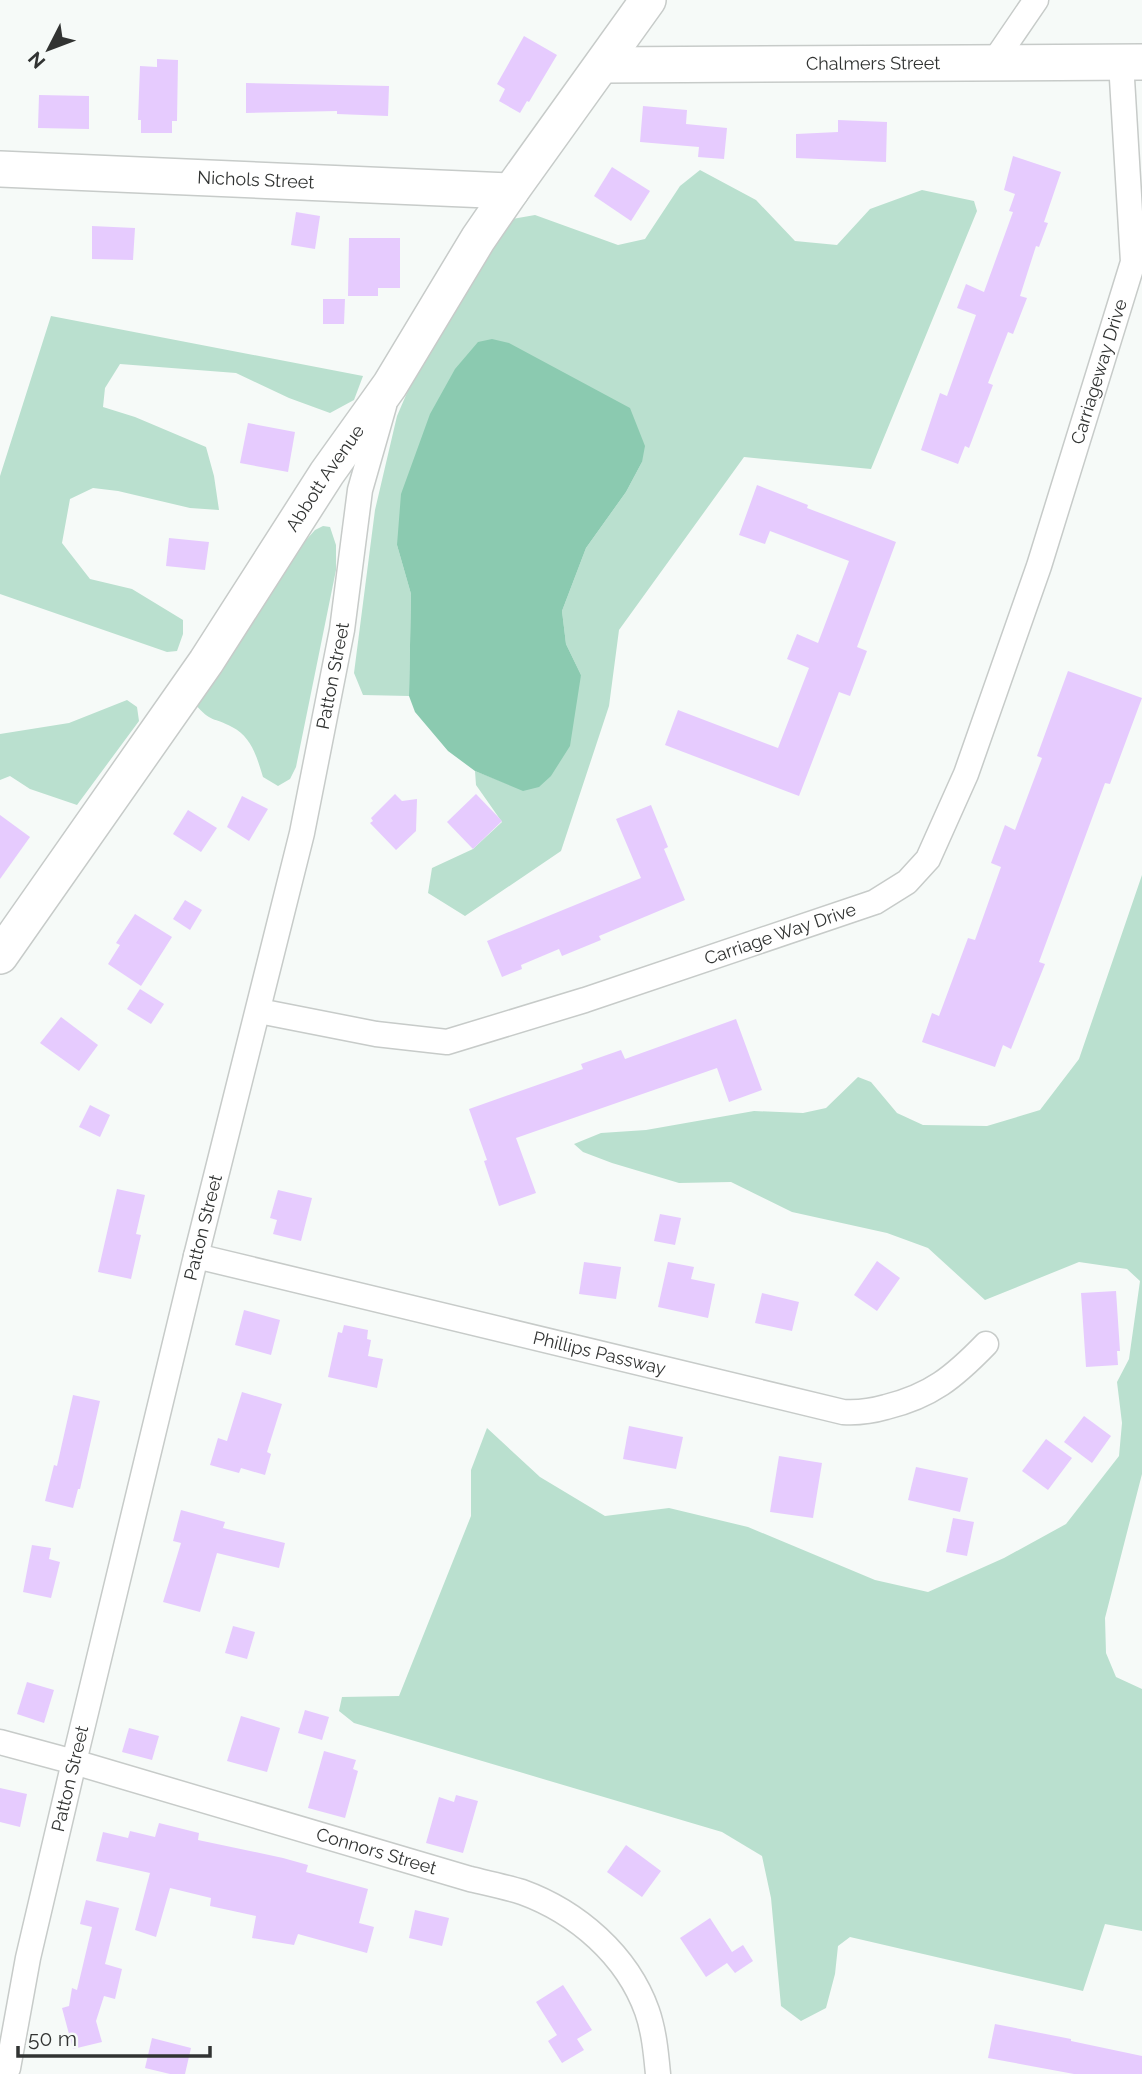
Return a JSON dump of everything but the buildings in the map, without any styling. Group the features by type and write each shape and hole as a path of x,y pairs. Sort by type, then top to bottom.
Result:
{"main road":[{"name":"Abbott Avenue","path":"0,956 206,662 327,473 390,385 478,239 648,0"},
{"name":"Chalmers Street","path":"603,65 1132,62"},
{"name":"Nichols Street","path":"0,169 511,191"}],"street":[{"path":"993,63 1036,0"},
{"name":"Carriageway Drive","path":"1056,511 1133,262 1132,62"},
{"name":"Patton Street","path":"12,2069 28,1958 195,1255 302,833 342,630 360,490 390,385"},
{"name":"Carriage Way Drive","path":"259,1011 376,1034 447,1042 763,942 875,902 907,882 928,859 966,774 1056,511"},
{"name":"Phillips Passway","path":"195,1255 843,1412 862,1412 886,1407 908,1402 928,1393 954,1375 986,1344"},
{"name":"Connors Street","path":"0,1742 522,1892 545,1902 586,1927 608,1948 626,1972 647,2010 658,2074"}],"shaded area":[{"path":"700,170 756,200 795,241 837,245 870,209 922,190 974,201 977,211 871,469 744,457 619,630 609,706 561,851 465,916 428,893 432,868 473,849 502,822 476,785 475,771 523,790 581,675 566,644 562,611 586,548 626,492 642,462 397,545 411,594 409,696 363,695 354,673 375,510 397,416 419,365 506,220 535,215 618,245 645,239 680,186"},
{"path":"51,316 363,376 354,400 330,413 289,398 236,373 120,364 105,388 103,407 135,417 206,447 219,510 190,508 118,491 93,488 70,499 62,543 90,579 132,589 183,620 183,634 177,651 167,652 0,594 0,476"},
{"path":"492,339 509,343 630,408 645,446 642,462 626,492 586,548 562,611 566,644 581,675 570,746 551,776 539,787 523,791 475,771 448,751 415,712 409,696 411,594 397,545 401,494 430,414 455,369 478,342"},
{"path":"323,526 330,527 336,545 336,570 296,767 290,779 278,786 263,777 253,749 239,731 209,717 195,704 306,540"},
{"path":"127,700 137,707 139,721 77,805 30,789 10,776 0,780 0,734 69,723"},
{"path":"1142,875 1142,1474 1105,1618 1106,1653 1116,1677 1142,1689 1142,1931 1105,1924 1083,1991 850,1937 838,1946 835,1974 826,2008 801,2021 781,2006 771,1898 762,1856 722,1832 354,1723 339,1711 342,1697 399,1696 471,1516 471,1470 487,1428 540,1477 605,1516 669,1508 748,1527 875,1580 928,1592 1004,1558 1066,1524 1119,1456 1122,1423 1117,1382 1129,1359 1140,1281 1127,1269 1079,1262 985,1300 928,1248 887,1233 792,1212 731,1182 679,1183 612,1163 583,1152 574,1144 601,1133 646,1130 754,1111 803,1113 826,1108 858,1077 871,1082 897,1113 923,1125 987,1126 1040,1110 1079,1059"}]}
